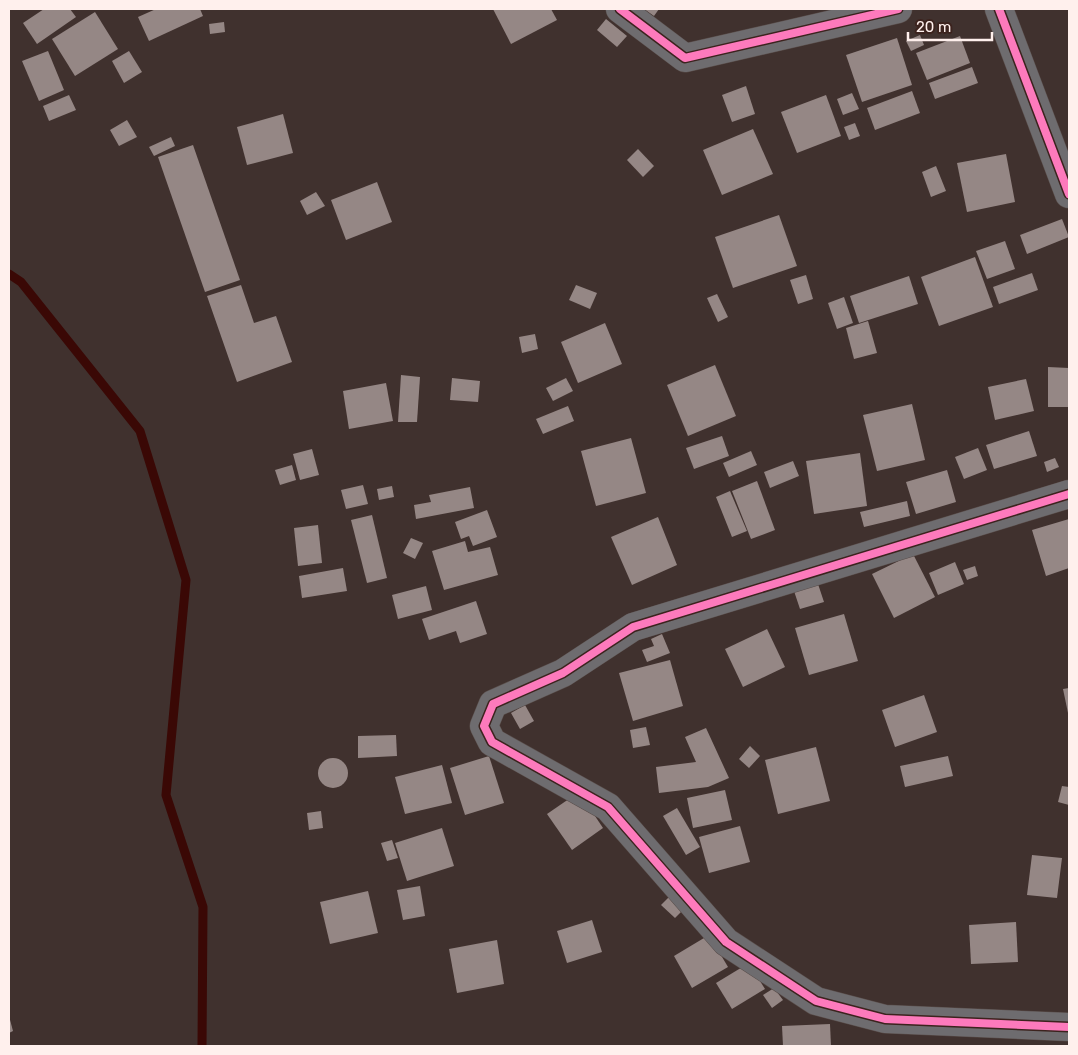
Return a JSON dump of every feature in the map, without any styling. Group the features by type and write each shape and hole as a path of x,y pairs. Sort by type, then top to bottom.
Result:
{"street":[{"path":"620,9 684,58 898,9"},
{"path":"999,9 1069,194"},
{"path":"1069,494 633,627 564,673 493,704 484,726 492,742 608,807 726,942 816,1001 885,1019 1069,1027"}],"building":[{"path":"44,9 70,9 76,17 37,44 23,23"},
{"path":"156,9 200,9 203,16 149,41 138,17"},
{"path":"493,9 551,9 557,20 511,44"},
{"path":"644,9 659,9 654,16"},
{"path":"95,12 118,49 75,76 52,39"},
{"path":"606,19 627,36 617,47 597,30"},
{"path":"224,22 225,32 210,34 209,24"},
{"path":"920,35 924,45 911,51 906,41"},
{"path":"960,36 970,63 927,80 916,53"},
{"path":"897,38 912,85 862,102 846,55"},
{"path":"48,51 64,90 39,101 22,61"},
{"path":"129,51 142,72 124,83 112,61"},
{"path":"972,67 978,83 935,99 929,83"},
{"path":"746,86 755,114 732,122 722,95"},
{"path":"912,91 920,113 875,130 867,108"},
{"path":"852,93 859,109 843,115 837,99"},
{"path":"69,95 76,110 49,121 43,106"},
{"path":"826,95 841,136 797,153 781,112"},
{"path":"283,114 293,153 247,165 237,127"},
{"path":"127,120 137,137 119,146 110,130"},
{"path":"855,123 860,136 849,140 844,127"},
{"path":"753,129 773,174 722,195 703,150"},
{"path":"171,137 175,146 154,156 149,147"},
{"path":"193,145 240,280 205,292 158,157"},
{"path":"638,149 654,166 643,177 627,160"},
{"path":"1006,154 1015,202 967,212 957,163"},
{"path":"936,166 946,191 931,197 922,172"},
{"path":"377,182 392,222 346,240 331,200"},
{"path":"316,192 325,206 307,215 300,201"},
{"path":"779,215 797,266 733,288 715,237"},
{"path":"1062,219 1069,237 1027,254 1020,235"},
{"path":"1005,241 1015,269 987,279 976,251"},
{"path":"975,257 993,307 939,326 921,277"},
{"path":"1032,273 1038,290 999,304 993,287"},
{"path":"806,275 813,299 798,304 790,280"},
{"path":"909,276 918,304 859,323 850,296"},
{"path":"241,285 254,323 276,316 292,362 237,382 207,296"},
{"path":"576,285 597,293 590,309 569,300"},
{"path":"717,294 728,317 718,322 707,298"},
{"path":"844,297 853,323 837,329 828,303"},
{"path":"868,321 877,353 854,359 846,328"},
{"path":"605,323 622,364 578,383 561,342"},
{"path":"535,334 538,349 522,353 519,337"},
{"path":"715,365 736,416 688,436 667,385"},
{"path":"1048,367 1069,368 1069,407 1048,407"},
{"path":"401,375 420,377 417,422 398,422"},
{"path":"452,378 480,381 478,402 450,400"},
{"path":"566,378 573,391 553,401 546,388"},
{"path":"1026,379 1034,411 995,420 988,387"},
{"path":"386,383 393,421 349,429 343,391"},
{"path":"912,404 925,460 877,471 863,415"},
{"path":"568,406 574,421 543,434 536,419"},
{"path":"1029,431 1037,456 994,469 986,445"},
{"path":"722,436 729,456 694,469 686,448"},
{"path":"631,438 646,493 596,506 581,451"},
{"path":"978,448 987,470 964,479 955,457"},
{"path":"312,449 319,475 300,480 293,454"},
{"path":"751,451 757,465 729,477 723,463"},
{"path":"860,453 867,506 814,514 806,461"},
{"path":"1055,458 1059,467 1047,472 1044,462"},
{"path":"793,461 799,476 770,488 764,472"},
{"path":"292,465 296,480 280,485 275,470"},
{"path":"947,470 956,502 916,514 906,482"},
{"path":"757,481 775,530 751,539 732,491"},
{"path":"363,485 368,504 346,509 341,490"},
{"path":"392,486 394,497 379,500 377,489"},
{"path":"470,487 474,508 416,519 414,505 431,502 429,495"},
{"path":"730,491 747,531 732,537 716,497"},
{"path":"907,501 910,516 864,527 860,512"},
{"path":"487,510 497,537 473,546 469,536 461,539 455,522"},
{"path":"372,515 387,578 367,583 351,520"},
{"path":"658,517 677,565 632,585 611,537"},
{"path":"1069,519 1069,568 1046,576 1032,530"},
{"path":"318,525 322,563 298,566 294,528"},
{"path":"411,538 423,543 415,559 403,553"},
{"path":"465,541 468,552 490,547 498,575 444,590 432,551"},
{"path":"913,554 935,597 894,618 872,574"},
{"path":"955,562 964,584 938,595 929,573"},
{"path":"975,566 978,576 967,580 963,570"},
{"path":"343,568 347,591 302,598 299,576"},
{"path":"818,584 824,602 800,609 794,591"},
{"path":"426,586 432,610 398,619 392,595"},
{"path":"476,601 487,634 460,643 456,631 429,640 422,619"},
{"path":"844,614 858,661 809,675 795,628"},
{"path":"767,629 785,667 743,687 725,649"},
{"path":"662,634 670,653 647,662 642,650 654,646 651,639"},
{"path":"670,660 683,706 633,721 619,673"},
{"path":"1069,688 1069,713 1068,713 1063,689"},
{"path":"924,695 937,732 895,747 882,710"},
{"path":"525,705 534,721 520,729 511,713"},
{"path":"646,727 650,745 633,748 630,730"},
{"path":"706,728 729,778 708,787 659,793 656,767 696,762 685,737"},
{"path":"396,735 397,756 358,758 358,736"},
{"path":"750,746 760,756 749,768 739,759"},
{"path":"816,747 830,801 778,814 765,760"},
{"path":"489,756 504,803 465,815 450,768"},
{"path":"948,756 953,776 905,787 900,766"},
{"path":"333,758 339,759 347,767 347,779 339,787 333,788 327,787 319,779 318,773 319,767 327,759"},
{"path":"442,765 452,803 405,814 395,777"},
{"path":"1062,786 1069,787 1069,805 1058,802"},
{"path":"725,790 732,820 693,828 687,798"},
{"path":"579,792 603,828 572,850 547,814"},
{"path":"677,808 700,847 686,855 663,816"},
{"path":"321,811 323,828 309,830 307,813"},
{"path":"740,826 750,862 709,873 699,837"},
{"path":"442,828 454,866 407,881 395,843"},
{"path":"392,840 398,858 387,861 381,843"},
{"path":"1032,855 1062,858 1057,898 1027,895"},
{"path":"420,886 425,916 403,920 397,890"},
{"path":"368,891 378,933 330,944 320,902"},
{"path":"670,896 684,909 675,918 661,905"},
{"path":"592,920 602,952 567,963 557,931"},
{"path":"1016,922 1018,962 971,964 969,925"},
{"path":"709,935 728,967 692,988 674,956"},
{"path":"497,940 504,984 457,993 449,949"},
{"path":"749,963 765,989 732,1009 716,983"},
{"path":"774,988 783,1000 772,1008 763,995"},
{"path":"9,1016 13,1031 9,1033"},
{"path":"830,1024 831,1046 783,1046 782,1026"}],"waterway":[{"path":"9,274 21,282 140,431 186,580 166,795 203,907 202,1046"}],"cycle path":[{"path":"620,9 685,58 898,9"},
{"path":"999,9 1069,194"},
{"path":"1069,494 633,627 563,673 493,704 484,726 492,742 608,807 726,942 816,1001 885,1019 1069,1027"}]}
